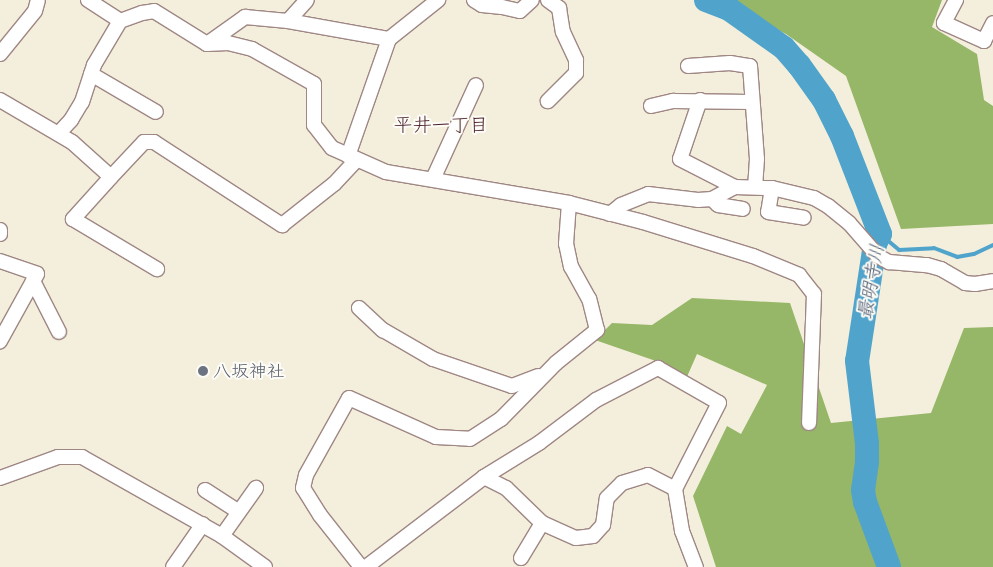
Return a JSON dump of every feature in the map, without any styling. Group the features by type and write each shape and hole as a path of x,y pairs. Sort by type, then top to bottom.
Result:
{"street":[{"path":"1,51 35,11 38,0"},
{"path":"88,0 120,21"},
{"path":"288,21 307,0"},
{"path":"157,269 73,219 144,142 154,142 282,225 334,184 352,158 389,38 438,0"},
{"path":"474,0 482,5 502,6 520,11 532,0"},
{"path":"548,0 559,8 563,32 576,60 576,72 548,101"},
{"path":"956,0 944,23 984,41 993,23"},
{"path":"58,133 71,120 82,102 91,74 120,21 142,12 154,11 207,44 228,43 252,49 314,84 314,125 332,148 386,172 569,203 753,256 798,275 814,294 809,423"},
{"path":"207,44 245,17 288,21 389,38"},
{"path":"688,66 730,63 750,66 751,102 757,159 755,187"},
{"path":"91,74 156,112"},
{"path":"433,179 476,85"},
{"path":"0,100 58,133 112,177"},
{"path":"700,100 680,158 735,187"},
{"path":"651,106 673,101 751,102"},
{"path":"610,214 621,205 648,194 698,200 712,199 735,187 772,188 814,198 828,206 849,222 878,256 889,262 927,265 941,269 965,282 975,284 993,281"},
{"path":"772,188 768,212 804,218"},
{"path":"712,199 718,205 743,209"},
{"path":"361,567 320,515 303,488 306,475 349,398 436,437 470,439 501,418 546,373 597,330 589,299 571,267 566,244 569,203"},
{"path":"0,261 37,274 0,341"},
{"path":"33,281 59,332"},
{"path":"360,308 383,330 433,359 495,381 512,386 546,373"},
{"path":"366,567 484,477 539,443 596,400 658,368 719,403 675,489 682,531 696,567"},
{"path":"0,478 58,457 82,457 203,524 265,567"},
{"path":"484,477 506,488 542,523 576,538 593,536 603,525 607,498 622,484 648,476 675,489"},
{"path":"222,536 256,488"},
{"path":"205,490 239,512"},
{"path":"522,558 542,523"},
{"path":"173,567 203,524"}],"green space":[{"path":"720,0 942,0 932,27 977,54 984,100 993,106 993,224 901,229 846,76 786,34"},
{"path":"692,298 790,303 831,423 931,413 964,328 993,327 993,567 716,567 693,496 727,426 741,434 767,385 697,354 686,379 653,360 595,340 612,323 652,325"}],"waterway":[{"name":"最明寺川","path":"706,0 729,9 784,48 799,65 824,100 842,136 880,234 875,244 857,361 867,444 867,462 863,490 865,502 889,567"},
{"path":"880,234 899,250 934,248 957,257 974,254 993,245"}],"place":[{"name":"八坂神社","path":"203,371"}],"district":[{"name":"平井一丁目","path":"441,125"}]}
